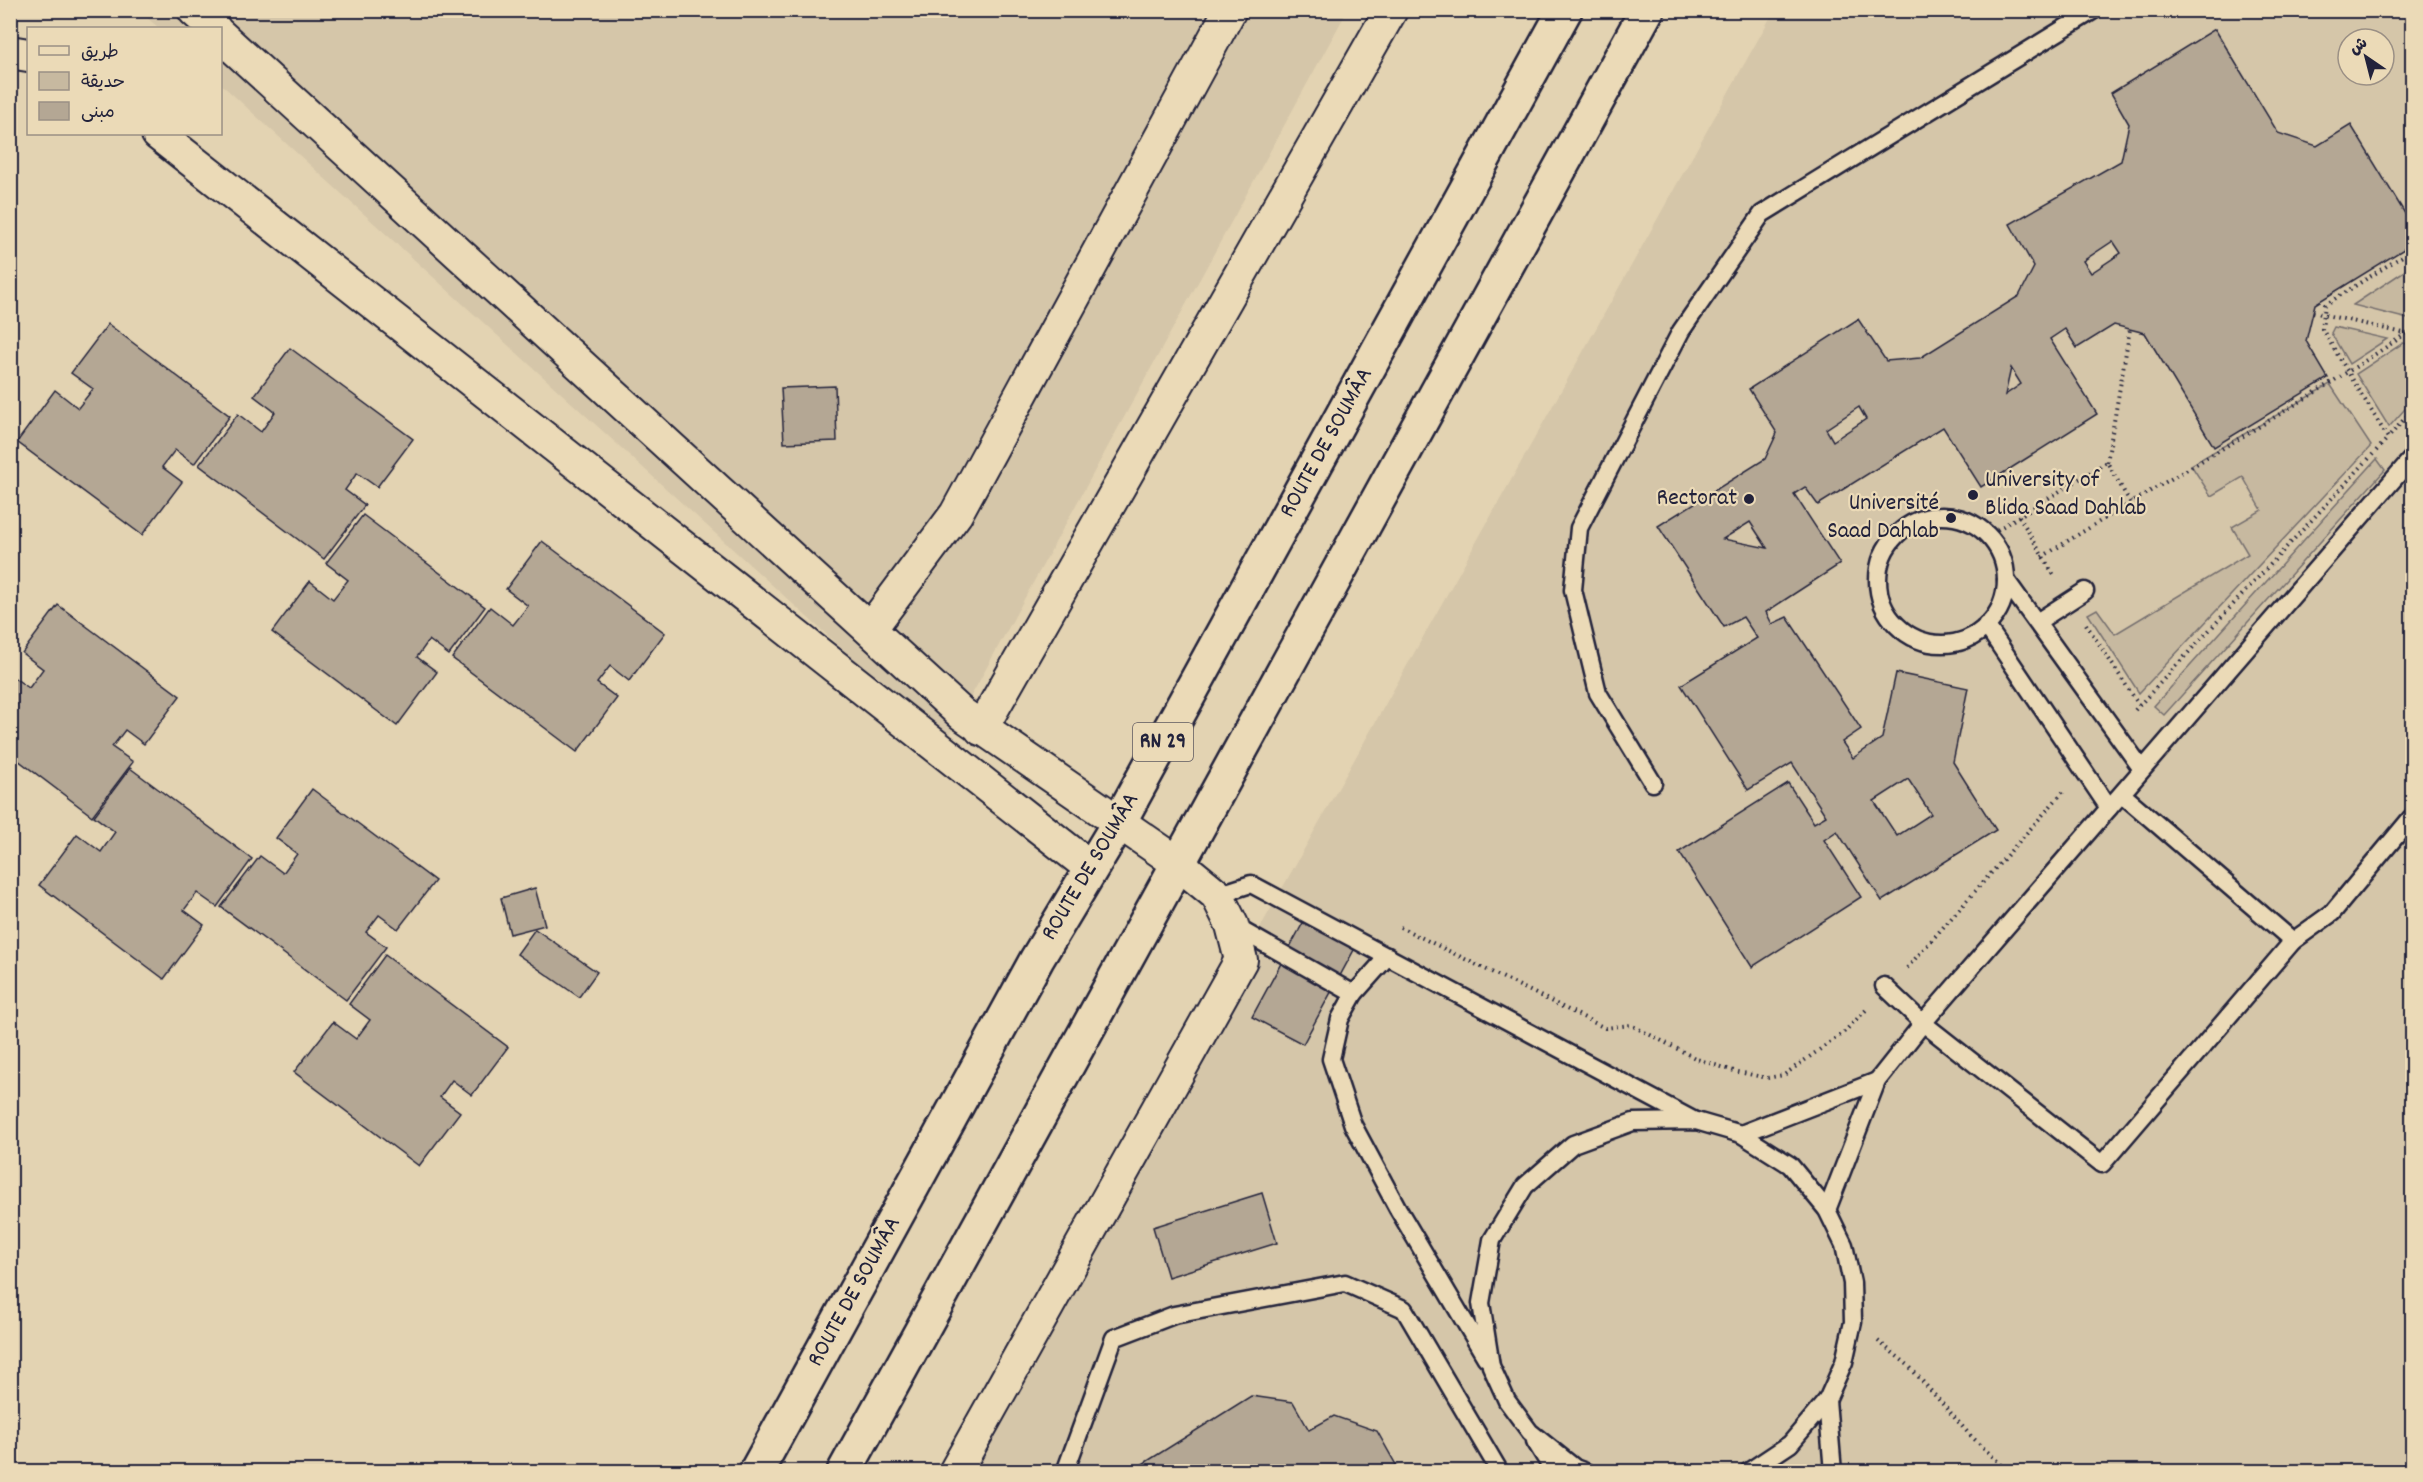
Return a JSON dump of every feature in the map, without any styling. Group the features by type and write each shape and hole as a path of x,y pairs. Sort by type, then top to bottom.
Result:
{"highway":[{"name":"ROUTE DE SOUMÂA","path":"756,1472 1037,959 1118,824 1565,10"},
{"path":"844,1472 1647,10"}],"street":[{"path":"194,10 212,27"},
{"path":"871,628 956,514 1230,10"},
{"path":"981,729 1391,10"},
{"path":"222,37 871,628 962,714 1118,824 1178,863 1217,895 1232,925 1241,960 955,1472"},
{"path":"10,52 27,55"},
{"path":"159,135 1091,868"}],"lane":[{"path":"1653,783 1598,693 1573,590 1579,528 1680,331 1762,214 2094,10"},
{"path":"1827,1210 1877,1081 1923,1023 2412,458"},
{"path":"1936,517 1957,518 1977,526 1992,540 2002,559 2006,580 2002,599 1994,618 1960,642 1939,644 1918,640 1900,629 1886,613 1878,593 1878,571 1884,551 1897,534 1915,522 1936,517"},
{"path":"2006,580 2142,769"},
{"path":"2037,622 2085,591"},
{"path":"1986,625 2109,808"},
{"path":"2121,794 2293,941"},
{"path":"1886,988 1923,1023 2102,1164 2293,941 2332,913 2412,818"},
{"path":"1217,895 1251,884 1696,1121 1741,1134 1790,1165 1827,1210 1844,1245 1852,1283 1853,1322 1844,1362 1827,1400 1790,1444 1748,1472"},
{"path":"1232,925 1354,994"},
{"path":"1388,956 1354,994 1340,1019 1331,1059 1353,1125 1398,1209 1491,1366 1507,1401 1530,1432 1554,1472"},
{"path":"1741,1134 1877,1081"},
{"path":"1491,1366 1480,1303 1492,1240 1525,1186 1573,1144 1633,1122 1696,1121"},
{"path":"1065,1472 1114,1338 1174,1315 1345,1283 1404,1309 1500,1472"},
{"path":"1827,1400 1833,1472"},
{"path":"1530,1432 1575,1468 1586,1472"}],"path":[{"path":"2388,438 2322,329 2325,305 2412,250"},
{"path":"2313,312 2410,334"},
{"path":"2130,329 2107,462 2130,502"},
{"path":"2042,557 2410,334"},
{"path":"2116,732 2412,410"},
{"path":"1987,536 2107,462"},
{"path":"2019,516 2042,557 2139,706"},
{"path":"1390,929 1400,927 1605,1028 1630,1025 1697,1059 1734,1071 1767,1078 1784,1076 1843,1033 2083,769"},
{"path":"1853,1322 1908,1365 1969,1434 2009,1472"}],"shaded area":[{"path":"139,11 1347,11 948,738 860,665 222,85 222,27 158,27"},
{"name":"University of Blida Saad Dahlab","path":"1774,11 2412,11 2412,1471 955,1472"}],"green space":[{"path":"2412,266 2412,320 2353,305"},
{"path":"2334,327 2387,339 2349,364 2331,333"},
{"path":"2403,343 2412,345 2412,401 2389,427 2356,374"},
{"path":"2330,384 2371,446 2139,693 2088,614 2097,609 2115,634 2248,554 2232,527 2262,510 2243,477 2211,496 2191,465"},
{"path":"2377,459 2385,470 2164,715 2154,706"}],"building":[{"name":"Rectorat","path":"2215,29 2278,133 2317,146 2351,125 2412,225 2412,244 2315,304 2306,341 2328,378 2214,447 2145,333 2114,325 2077,348 2065,329 2050,339 2097,414 1981,487 1943,427 1818,505 1805,487 1794,494 1840,564 1766,612 1772,624 1787,617 1861,729 1842,742 1853,758 1882,738 1896,673 1968,688 1953,762 1996,830 1882,901 1837,831 1824,840 1861,897 1752,967 1679,852 1788,783 1814,823 1826,816 1792,763 1748,790 1681,685 1757,638 1743,617 1724,627 1658,526 1765,459 1777,433 1749,389 1858,319 1886,361 1920,358 2019,296 2034,267 2010,224 2121,161 2129,124 2111,93","holes":["2113,241 2121,253 2091,273 2083,261","2011,368 2021,384 2005,395","1859,407 1866,419 1833,441 1826,429","1750,522 1767,548 1723,539","1908,779 1931,814 1897,836 1874,801"]},
{"path":"108,324 230,416 194,464 175,450 162,467 182,482 142,535 17,442 55,390 78,408 93,389 71,373"},
{"path":"290,348 413,439 377,487 357,473 345,490 365,505 324,559 199,465 238,414 261,432 275,412 254,396"},
{"path":"835,386 837,441 784,443 781,388"},
{"path":"363,515 485,607 449,655 429,640 417,657 437,672 397,726 272,632 310,581 333,599 348,580 326,563"},
{"path":"542,541 665,633 629,681 610,666 597,683 617,698 577,752 452,658 490,607 513,625 528,606 506,589"},
{"path":"58,605 180,696 144,744 125,730 112,747 133,762 92,816 10,754 10,675 29,688 43,669 22,653"},
{"path":"130,768 252,859 217,907 197,893 184,910 204,925 164,979 39,885 77,834 101,852 115,832 94,816"},
{"path":"312,789 435,881 398,929 379,915 366,932 386,947 346,1000 221,907 260,856 283,873 297,854 276,838"},
{"path":"535,888 545,925 510,934 501,898"},
{"path":"1304,921 1355,948 1303,1044 1252,1017"},
{"path":"535,929 597,972 579,997 517,954"},
{"path":"385,955 508,1047 472,1095 452,1080 440,1097 460,1112 419,1166 294,1072 333,1022 356,1039 370,1020 349,1004"},
{"path":"1262,1193 1277,1243 1168,1277 1153,1227"},
{"path":"1251,1396 1293,1402 1309,1430 1334,1416 1377,1431 1400,1472 1139,1472 1141,1465"}],"place":[{"name":"University of Blida Saad Dahlab","path":"1973,495"},
{"name":"Rectorat","path":"1749,499"},
{"name":"Université Saad Dahlab","path":"1951,518"}]}
